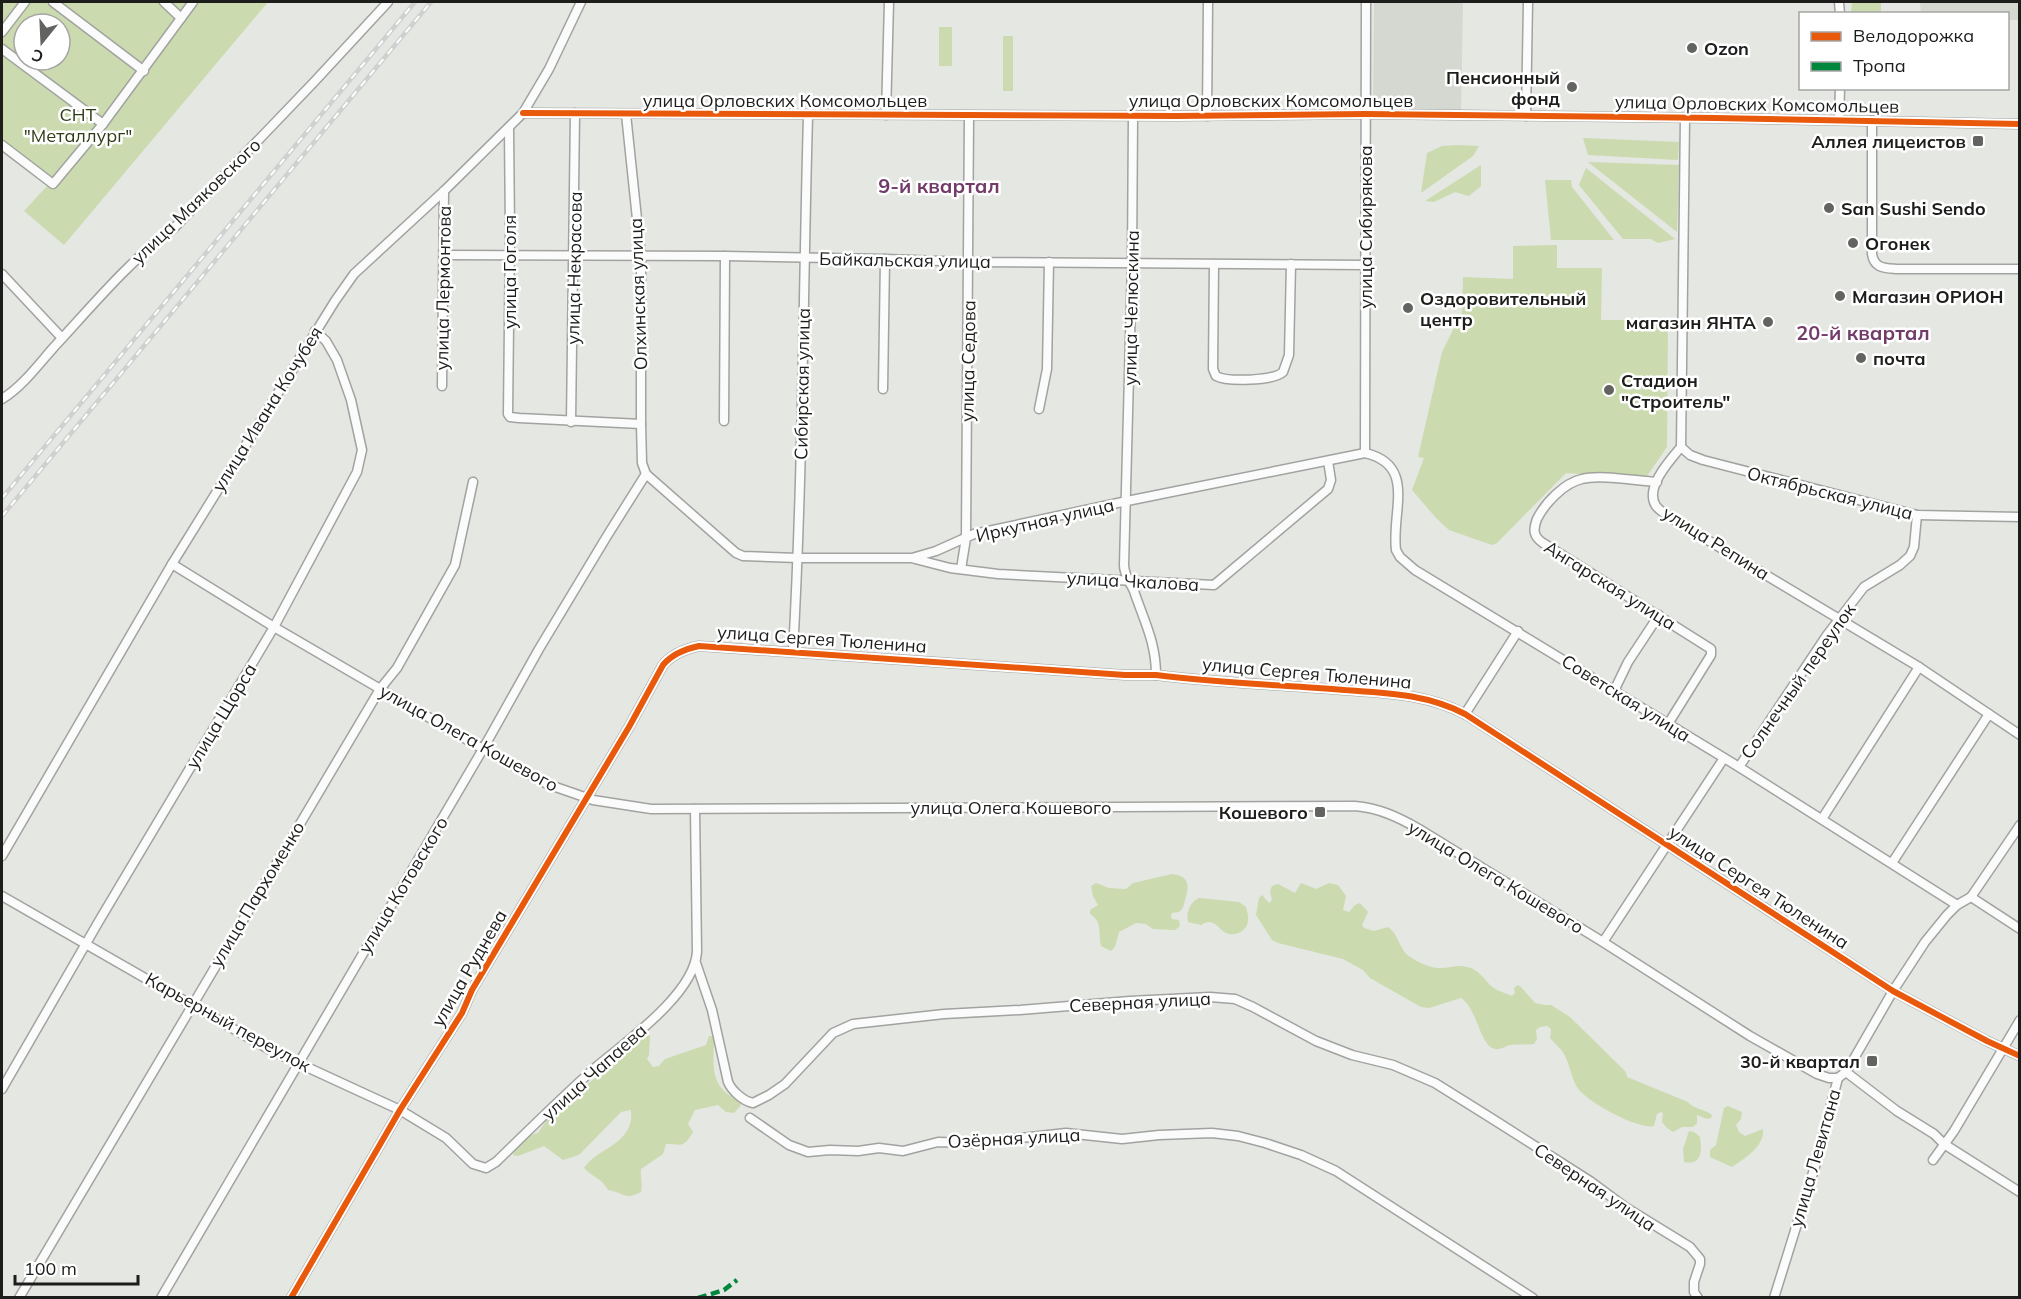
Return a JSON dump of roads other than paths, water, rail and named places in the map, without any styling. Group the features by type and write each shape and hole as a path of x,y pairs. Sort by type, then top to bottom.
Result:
{"street":[{"path":"2,32 25,2"},
{"path":"52,2 144,71"},
{"path":"164,2 181,18"},
{"path":"2,146 53,184 144,71 193,2"},
{"name":"улица Маяковского","path":"2,399 139,256 158,238 175,227 268,132 388,2"},
{"name":"улица Ивана Кочубея","path":"2,856 172,564 315,331 354,274 444,191 523,113 549,69 581,2"},
{"path":"886,116 890,2"},
{"path":"1207,116 1208,2"},
{"name":"улица Сибирякова","path":"1365,453 1366,2"},
{"path":"1526,116 1527,2"},
{"path":"2,49 103,124"},
{"path":"1839,120 1840,90"},
{"name":"улица Орловских Комсомольцев","path":"523,113 808,116 1365,114 1685,117 2019,124"},
{"name":"улица Некрасова","path":"571,422 575,113"},
{"name":"Олхинская улица","path":"626,114 641,257 641,424 642,463 646,474"},
{"name":"Сибирская улица","path":"793,652 798,558 808,116"},
{"name":"улица Седова","path":"961,569 966,538 969,116"},
{"name":"улица Челюскина","path":"1133,116 1132,262 1124,573 1151,634 1155,651 1156,675"},
{"path":"1681,447 1685,117"},
{"path":"1872,120 1872,254 1876,265 1896,269 2019,269"},
{"name":"улица Гоголя","path":"509,129 509,365 506,407 509,415 519,418 571,422"},
{"name":"улица Лермонтова","path":"442,386 444,191"},
{"name":"Байкальская улица","path":"445,255 725,256 885,258 969,262 1365,265"},
{"path":"724,421 725,256"},
{"path":"883,389 885,258"},
{"path":"1039,409 1047,369 1049,262"},
{"path":"1214,264 1213,369 1216,376 1224,379 1273,378 1283,372 1289,355 1291,264"},
{"path":"2,274 62,338"},
{"name":"улица Щорса","path":"2,1089 274,627 333,515 354,481 361,458 361,440 338,360 326,341 315,331"},
{"path":"571,422 641,424"},
{"name":"улица Репина","path":"1681,447 1669,461 1657,482 1654,500 1660,510 1919,667 2019,735"},
{"name":"Октябрьская улица","path":"1681,447 1690,455 1703,460 1917,515 2019,517"},
{"name":"Иркутная улица","path":"646,474 736,553 743,556 912,558 936,551 974,534 1365,453"},
{"name":"Советская улица","path":"1365,453 1386,461 1398,482 1396,550 1414,570 1739,767 1957,905"},
{"name":"улица Чкалова","path":"912,558 961,569 998,574 1208,585 1218,583 1328,489 1331,484 1328,461"},
{"name":"улица Котовского","path":"161,1298 562,611 646,474"},
{"name":"Ангарская улица","path":"1657,482 1592,478 1579,480 1561,490 1550,501 1538,517 1534,530 1536,538 1543,543 1712,650 1668,724"},
{"name":"улица Пархоменко","path":"19,1298 380,689 397,668 454,566 473,482"},
{"name":"Солнечный переулок","path":"1739,767 1827,635 1864,587 1900,566 1910,556 1914,547 1917,515"},
{"name":"улица Олега Кошевого","path":"172,564 274,627 483,749 547,784 586,798 639,808 695,809 1369,807 1394,816 1419,829 1750,1036 1817,1074 1838,1078"},
{"path":"1614,691 1628,662 1659,615"},
{"path":"1465,714 1518,631"},
{"name":"улица Сергея Тюленина","path":"674,655 699,646 1114,675 1156,675 1426,698 1465,714 1893,991 2019,1056"},
{"name":"улица Руднева","path":"291,1298 400,1110 462,1013 472,990 663,665 674,655"},
{"path":"1822,819 1919,667"},
{"path":"1892,863 1989,714"},
{"path":"1603,942 1724,758"},
{"path":"695,809 696,963"},
{"name":"улица Левитана","path":"1774,1298 1816,1163 1838,1078 1846,1072 1893,991 1925,942 1957,905 1971,897 2019,825"},
{"name":"Карьерный переулок","path":"2,896 272,1051 400,1110 435,1130 454,1145 466,1160 482,1168"},
{"path":"1971,897 2019,929"},
{"name":"Северная улица","path":"696,963 712,1010 728,1082 732,1090 750,1103 778,1089 833,1033 853,1024 944,1014 1130,1001 1210,997 1235,999 1316,1041 1352,1055 1393,1065 1435,1083 1590,1181 1625,1208 1690,1247 1700,1259 1694,1287 1698,1298"},
{"name":"улица Чапаева","path":"482,1168 489,1167 496,1162 596,1067 646,1027 681,988 696,963"},
{"path":"1933,1160 1954,1131 2019,1020"},
{"path":"1846,1072 1897,1111 2019,1192"},
{"name":"Озёрная улица","path":"750,1118 789,1145 808,1152 858,1151 879,1148 903,1151 926,1147 938,1142 975,1143 1066,1132 1122,1138 1195,1133 1238,1136 1301,1155 1336,1171 1533,1298"}],"railway":[{"path":"2,498 415,2"},
{"path":"2,516 431,2"}],"place":[{"name":"Ozon","path":"1692,48"},
{"name":"Пенсионный фонд","path":"1572,87"},
{"name":"Аллея лицеистов","path":"1978,141"},
{"name":"San Sushi Sendo","path":"1829,208"},
{"name":"Огонек","path":"1853,243"},
{"name":"Магазин ОРИОН","path":"1840,296"},
{"name":"Оздоровительный центр","path":"1408,308"},
{"name":"магазин ЯНТА","path":"1768,322"},
{"name":"почта","path":"1861,358"},
{"name":"Стадион \"Строитель\"","path":"1609,390"},
{"name":"Кошевого","path":"1320,812"},
{"name":"30-й квартал","path":"1872,1061"}],"district":[{"name":"9-й квартал","path":"939,185"},
{"name":"20-й квартал","path":"1863,332"}],"park label":[{"name":"СНТ \"Металлург\"","path":"78,124"}]}
